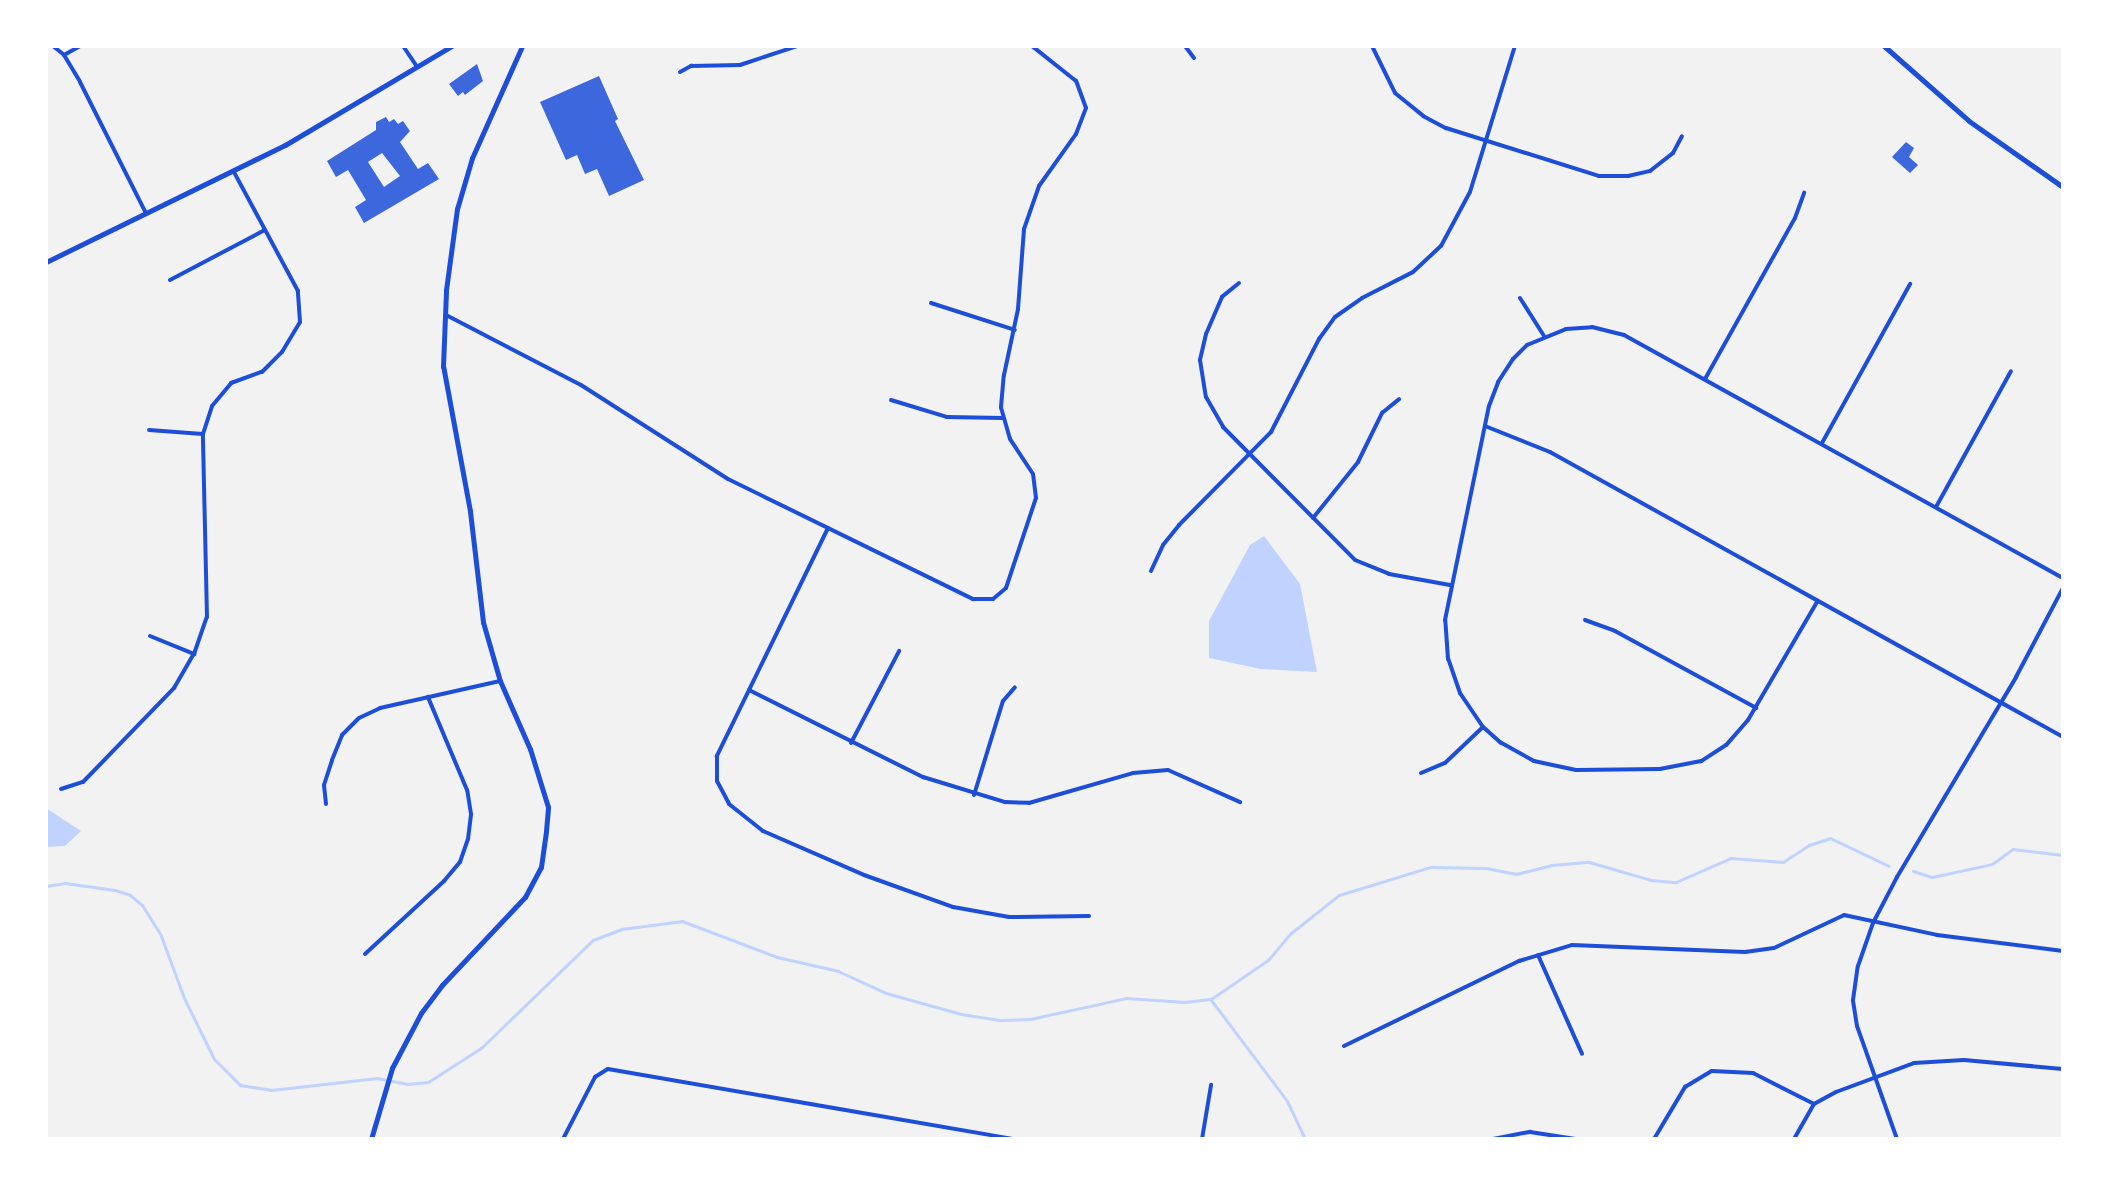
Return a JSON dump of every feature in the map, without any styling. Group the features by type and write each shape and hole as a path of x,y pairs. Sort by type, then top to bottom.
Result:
{"street":[{"path":"53,46 64,55 147,215"},
{"path":"64,55 80,46"},
{"path":"403,46 417,68"},
{"path":"46,262 234,172 452,46"},
{"path":"680,72 691,66 740,65 797,46"},
{"path":"446,315 581,385 728,479 973,599 986,601 998,597 1006,588 1033,511 1036,492 1033,474 1010,439 1003,418 1002,388 1015,330 1024,229 1030,208 1049,171 1076,134 1086,108 1085,96 1076,81 1032,46"},
{"path":"1185,46 1194,58"},
{"path":"1372,46 1389,82 1413,110 1446,128 1599,176 1618,177 1656,168 1673,153 1682,136"},
{"path":"1151,571 1163,545 1179,525 1250,456 1279,420 1319,339 1335,317 1413,272 1441,246 1466,201 1488,141 1515,46"},
{"path":"1884,46 1969,121 2063,187"},
{"path":"371,1139 392,1068 428,1004 511,915 541,867 548,807 530,749 500,681 483,622 470,511 445,383 452,238 465,180 522,47"},
{"path":"61,789 83,782 174,688 194,654 207,617 203,434 212,406 231,383 262,372 282,352 300,322 298,291 234,172"},
{"path":"1705,379 1795,218 1804,193"},
{"path":"170,280 265,230"},
{"path":"1239,283 1222,297 1202,349 1200,372 1206,397 1217,418 1344,551 1368,567 1450,585"},
{"path":"1822,443 1910,284"},
{"path":"1520,298 1544,336"},
{"path":"931,303 1015,330"},
{"path":"1817,602 1756,708 1736,736 1713,755 1689,765 1670,768 1590,771 1556,768 1517,753 1483,727 1460,693 1448,659 1445,620 1491,399 1505,370 1522,349 1544,336 1572,328 1608,330 1705,379 2063,578"},
{"path":"1936,507 2011,371"},
{"path":"1313,518 1358,462 1382,413 1399,399"},
{"path":"891,400 947,417 1003,418"},
{"path":"1485,426 1550,452 2063,737"},
{"path":"149,430 203,434"},
{"path":"828,528 717,756 717,781 729,804 763,831 864,875 953,907 1009,917 1089,916"},
{"path":"1897,1139 1857,1026 1853,1000 1858,966 1873,923 1897,877 2063,588"},
{"path":"1585,620 1615,631 1756,708"},
{"path":"150,636 194,654"},
{"path":"851,743 899,651"},
{"path":"326,804 324,785 342,735 359,718 380,708 500,681"},
{"path":"974,795 1003,701 1015,687"},
{"path":"749,690 923,777 974,795 1005,802 1029,803 1133,773 1168,770 1240,802"},
{"path":"365,954 444,881 460,862 468,839 471,814 467,790 428,697"},
{"path":"1421,773 1445,763 1483,727"},
{"path":"1344,1046 1538,955 1572,945 1745,952 1774,948 1844,915 1873,923 2063,951"},
{"path":"1538,955 1582,1054"},
{"path":"1794,1139 1814,1104 1914,1063 1942,1059 2063,1069"},
{"path":"563,1139 595,1077 608,1069 1014,1139"},
{"path":"1654,1139 1685,1087 1712,1071 1753,1073 1814,1104"},
{"path":"1202,1139 1211,1085"},
{"path":"1493,1139 1538,1132 1575,1139"}],"water":[{"path":"1264,536 1300,584 1317,672 1261,669 1209,658 1209,621 1250,545"},
{"path":"46,808 81,831 65,846 46,847"}],"building":[{"path":"477,64 483,81 465,95 463,92 458,96 449,84"},
{"path":"599,76 618,119 615,121 644,180 609,196 597,169 585,174 577,155 566,160 540,102"},
{"path":"386,117 389,122 394,119 398,124 403,121 410,131 400,142 418,169 428,163 439,179 364,223 355,207 366,200 348,170 336,177 327,161 376,130 376,122","holes":["382,153 400,176 384,187 368,162"]},
{"path":"1906,142 1914,148 1909,157 1918,165 1910,173 1892,157"}],"waterway":[{"path":"46,886 65,883 115,890 130,895 142,905 161,936 184,998 214,1059 240,1085 271,1090 377,1078 408,1084 428,1082 481,1048 593,940 621,929 682,921 777,957 838,971 886,993 961,1014 1000,1020 1030,1019 1126,998 1185,1002 1211,999 1268,960 1291,933 1339,895 1430,867 1486,868 1516,874 1551,865 1589,862 1651,880 1676,882 1731,858 1783,862 1809,845 1830,838 1889,866"},
{"path":"1913,871 1932,877 1992,864 2013,849 2063,855"},
{"path":"1211,1000 1287,1101 1305,1139"}]}
